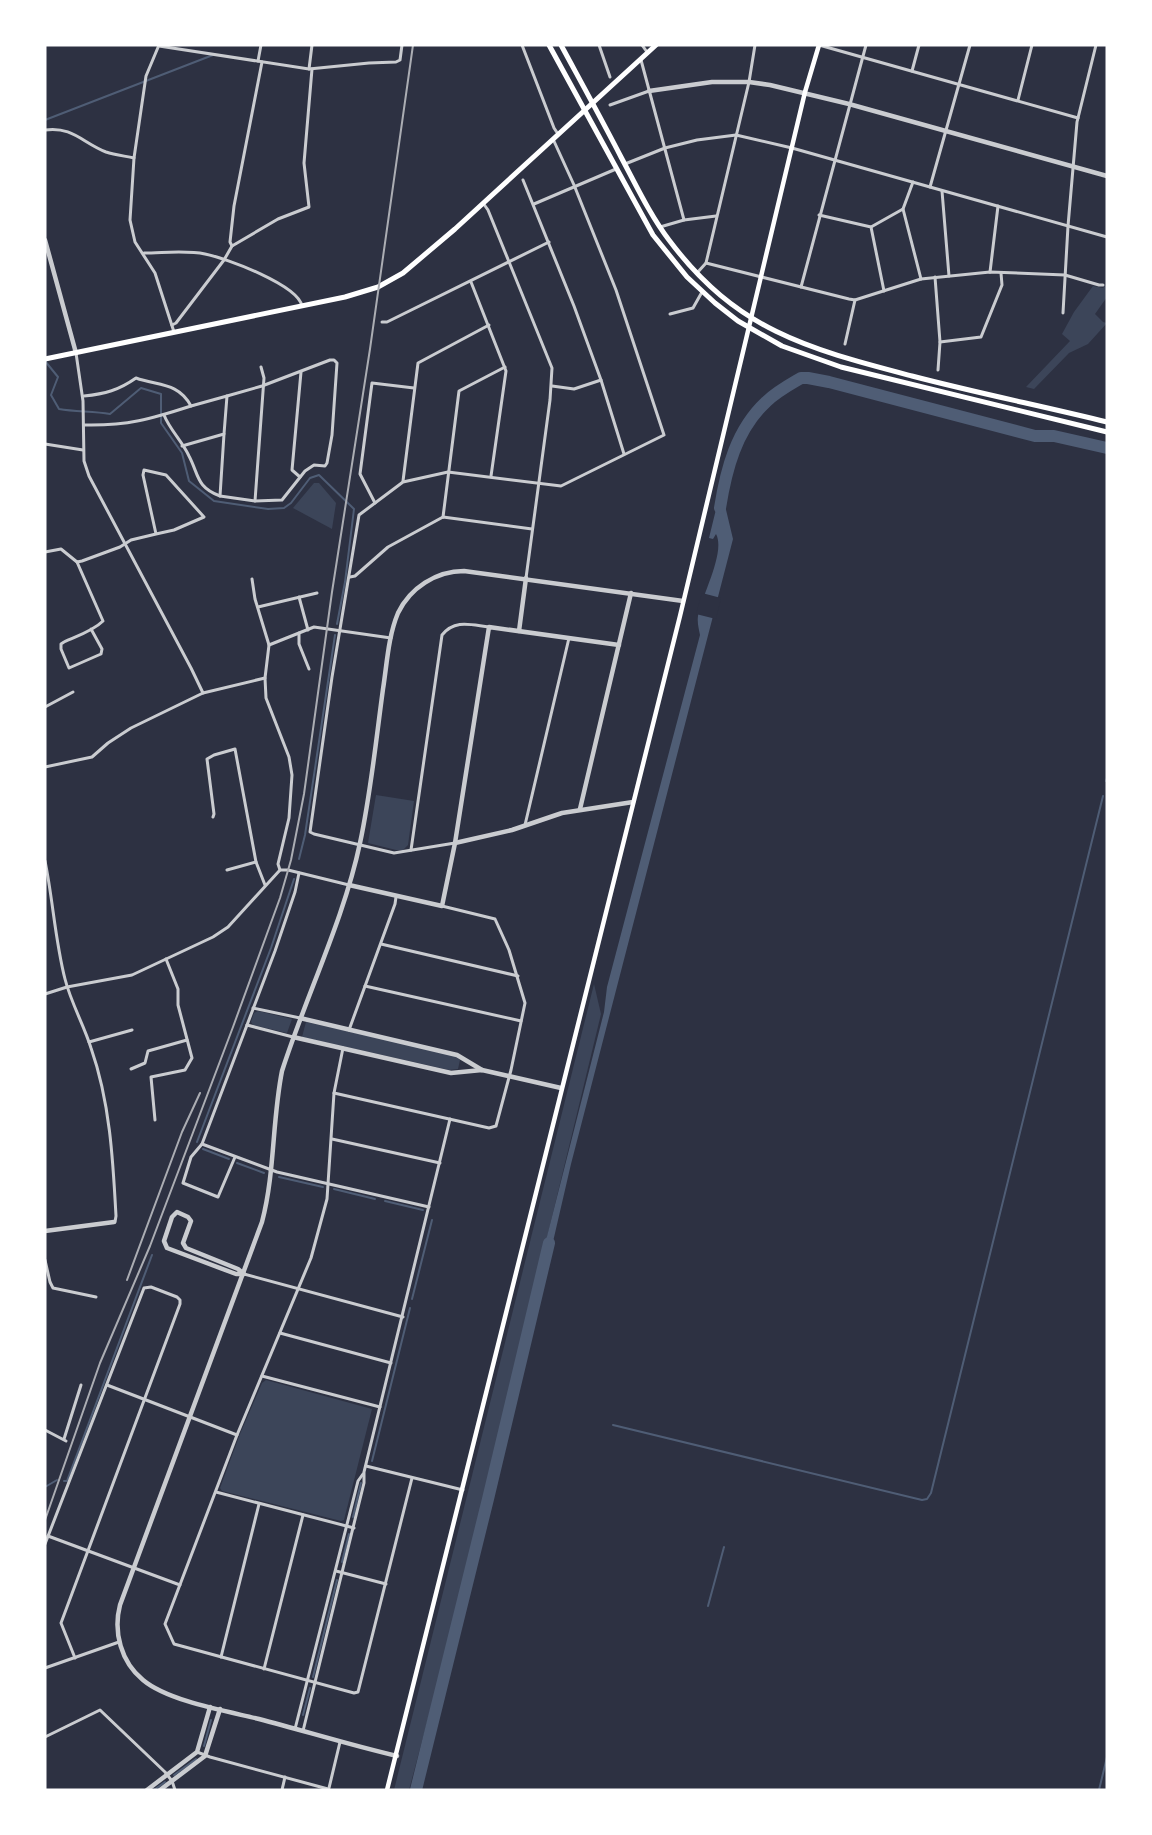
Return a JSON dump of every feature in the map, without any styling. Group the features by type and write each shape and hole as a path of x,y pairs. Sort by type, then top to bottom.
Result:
{"main road":[{"path":"549,45 652,235 673,262 702,292 750,328 803,354 841,367 1107,432"},
{"path":"561,45 660,227 697,273 752,319 777,333 831,354 1107,423"},
{"path":"47,358 76,353 173,328 240,320 345,297 388,282 416,262 483,203 656,45"},
{"path":"387,1790 750,328 805,92 819,45"}],"street":[{"path":"173,328 155,273 131,233 130,220 134,158 146,76 159,45 311,69 399,62 402,45"},
{"path":"232,246 230,242 234,206 261,45"},
{"path":"173,328 232,246 278,219 309,207 304,163 312,45"},
{"path":"522,45 558,134"},
{"path":"599,45 610,77"},
{"path":"642,45 647,52"},
{"path":"697,273 706,263 755,45"},
{"path":"819,45 1078,118"},
{"path":"801,287 866,45"},
{"path":"912,71 919,45"},
{"path":"930,187 970,45"},
{"path":"1018,100 1032,45"},
{"path":"1063,312 1078,118 1096,45"},
{"path":"641,58 684,220"},
{"path":"610,105 649,91 698,83 748,82 805,92 1107,176"},
{"path":"45,130 56,128 66,130 107,152 134,158"},
{"path":"625,164 665,148 697,140 736,135 792,148 1107,237"},
{"path":"553,140 574,185 616,290 664,435 561,486 448,472 403,482 359,515 310,829 314,834 394,853 455,843 512,830 580,809 633,802"},
{"path":"534,204 616,169"},
{"path":"523,180 601,380 624,454"},
{"path":"913,182 903,208 921,279"},
{"path":"942,190 949,276"},
{"path":"483,203 510,262 552,368 552,386 519,631"},
{"path":"990,272 998,206"},
{"path":"819,214 871,227 903,208"},
{"path":"660,227 684,220 716,216"},
{"path":"871,227 884,291"},
{"path":"45,240 76,353 83,396 84,460 89,476 203,693"},
{"path":"382,322 387,322 471,282 549,242"},
{"path":"143,253 204,253 280,283 301,300 302,306"},
{"path":"706,263 855,300 921,279 990,272 1065,274 1103,285"},
{"path":"940,342 981,337 1002,285 1001,273"},
{"path":"935,277 940,342 938,370"},
{"path":"471,282 505,366 506,376 490,476"},
{"path":"670,314 693,308 702,292"},
{"path":"845,344 855,300"},
{"path":"403,482 418,363 489,325"},
{"path":"84,425 115,426 164,415 262,386 330,360 337,363 332,435 327,463 325,466 314,465 300,477 282,500 255,501 212,493 202,485 189,455 164,415"},
{"path":"443,516 459,391 505,366"},
{"path":"255,501 264,378 261,367"},
{"path":"300,477 292,470 301,371"},
{"path":"83,396 114,391 136,378 168,385 185,395 191,406"},
{"path":"552,386 574,389 601,380"},
{"path":"375,503 360,474 372,383 414,388"},
{"path":"220,496 228,396"},
{"path":"182,446 224,434"},
{"path":"45,444 83,450"},
{"path":"78,562 88,561 120,547 124,542 174,530 204,517 166,475 144,470 143,475 156,534"},
{"path":"350,577 355,576 388,547 443,516 532,529"},
{"path":"45,552 61,549 78,562 102,615 103,621 61,644 61,650 69,668 101,654 102,649 91,629"},
{"path":"396,1756 165,1694 149,1685 132,1669 119,1642 118,1613 133,1567 262,1222 272,1171 277,1095 282,1071 349,885 360,845 391,638 399,612 407,599 423,584 437,576 464,571 683,600"},
{"path":"252,579 269,645 265,678 267,703 289,757 292,775 289,818 279,864 280,870"},
{"path":"258,607 317,593"},
{"path":"580,809 631,593"},
{"path":"299,597 308,630"},
{"path":"411,850 442,635 447,629 459,623 619,645"},
{"path":"269,645 317,627 391,638"},
{"path":"442,906 455,843 489,627"},
{"path":"299,633 299,644 309,669"},
{"path":"525,825 569,638"},
{"path":"45,767 92,757 130,728 203,693 265,678"},
{"path":"45,707 73,692"},
{"path":"213,818 207,759 235,749 256,862 265,885"},
{"path":"45,861 58,952 67,987 89,1042 111,1134 116,1216 114,1222 45,1231"},
{"path":"227,870 256,862"},
{"path":"280,870 495,919 509,950 525,1003 496,1126 489,1128 334,1093"},
{"path":"45,994 67,987 132,975 213,937 228,927 280,870"},
{"path":"235,1157 218,1197 185,1185 183,1182 191,1157 202,1143 247,1026 285,922 299,873"},
{"path":"349,1029 396,897"},
{"path":"381,944 518,976"},
{"path":"155,1120 151,1077 184,1070 192,1058 178,1005 178,989 166,959"},
{"path":"365,986 521,1021"},
{"path":"253,1008 457,1055 482,1070"},
{"path":"247,1026 451,1073 482,1070 561,1088"},
{"path":"89,1042 132,1030"},
{"path":"131,1069 146,1063 147,1054 151,1050 187,1040"},
{"path":"343,1048 334,1093 329,1184 321,1223 299,1289 237,1435 165,1624 174,1644 308,1681 354,1693 358,1692 412,1478"},
{"path":"295,1729 358,1481 366,1466 450,1119"},
{"path":"332,1139 440,1163"},
{"path":"202,1143 272,1171 429,1207"},
{"path":"244,1274 238,1269 186,1248 183,1243 190,1221 188,1216 175,1213 164,1241 167,1248 236,1274 244,1274 403,1317"},
{"path":"45,1260 53,1288 96,1297"},
{"path":"45,1544 144,1288 147,1286 177,1297 180,1304 61,1623 75,1658"},
{"path":"280,1333 391,1363"},
{"path":"262,1376 380,1407"},
{"path":"45,1430 65,1440 81,1385"},
{"path":"107,1385 237,1435"},
{"path":"366,1466 463,1490"},
{"path":"303,1731 354,1528 364,1483 364,1472"},
{"path":"215,1492 354,1528"},
{"path":"221,1657 259,1504"},
{"path":"264,1669 303,1515"},
{"path":"48,1536 180,1585"},
{"path":"335,1570 386,1584"},
{"path":"45,1668 119,1642"},
{"path":"147,1790 198,1752 210,1707"},
{"path":"160,1790 205,1756 220,1709"},
{"path":"45,1737 100,1710 168,1775 175,1790"},
{"path":"198,1752 205,1756 328,1789 341,1741"},
{"path":"282,1790 285,1777"}],"shaded area":[{"path":"1107,284 1107,297 1095,314 1107,323 1088,344 1069,353 1034,389 1026,387 1070,341 1062,334 1074,312 1093,286 1103,288"},
{"path":"314,483 319,483 336,503 332,529 293,508"},
{"path":"722,493 733,539 571,1164 549,1259 542,1256 604,1012 607,987 700,635 698,616 718,552 716,534 713,539 709,538"},
{"path":"376,795 414,801 408,845 403,850 368,843"},
{"path":"594,984 601,1014 459,1602 409,1790 394,1790"},
{"path":"258,1011 292,1019 287,1033 253,1025 251,1022 254,1013"},
{"path":"306,1022 454,1055 460,1060 458,1069 449,1070 302,1037"},
{"path":"266,1380 372,1409 344,1520 222,1491 220,1488 240,1434 262,1383"}],"pier":[{"path":"702,593 721,598 716,619 696,614"}],"waterway":[{"path":"45,120 213,55"},
{"path":"45,361 58,377 51,395 59,409 110,414 141,388 161,394 161,423 182,453 189,481 214,501 268,509 284,508 291,503 310,478 319,475 354,509 337,624"},
{"path":"720,508 729,465 747,425 770,398 801,378 829,382 1035,436 1054,436 1107,448"},
{"path":"299,859 305,835 335,635"},
{"path":"613,1425 922,1500 927,1499 931,1493 1103,796"},
{"path":"197,1142 271,948 294,879"},
{"path":"203,1149 229,1159"},
{"path":"237,1163 264,1173"},
{"path":"279,1177 323,1187"},
{"path":"334,1189 375,1199"},
{"path":"385,1201 423,1210"},
{"path":"412,1299 432,1220"},
{"path":"416,1790 549,1243"},
{"path":"64,1481 67,1481 152,1255"},
{"path":"372,1461 410,1308"},
{"path":"45,1487 57,1480"},
{"path":"353,1517 361,1483"},
{"path":"342,1562 349,1534"},
{"path":"708,1606 724,1547"},
{"path":"313,1677 337,1580"},
{"path":"303,1715 310,1688"},
{"path":"204,1746 211,1720"},
{"path":"1099,1790 1107,1757"},
{"path":"174,1775 196,1759"},
{"path":"154,1790 165,1782"}],"railway":[{"path":"45,1520 100,1363 150,1246 233,1027 280,898 291,860 304,794 413,45"},
{"path":"127,1280 182,1132 200,1093"}]}
